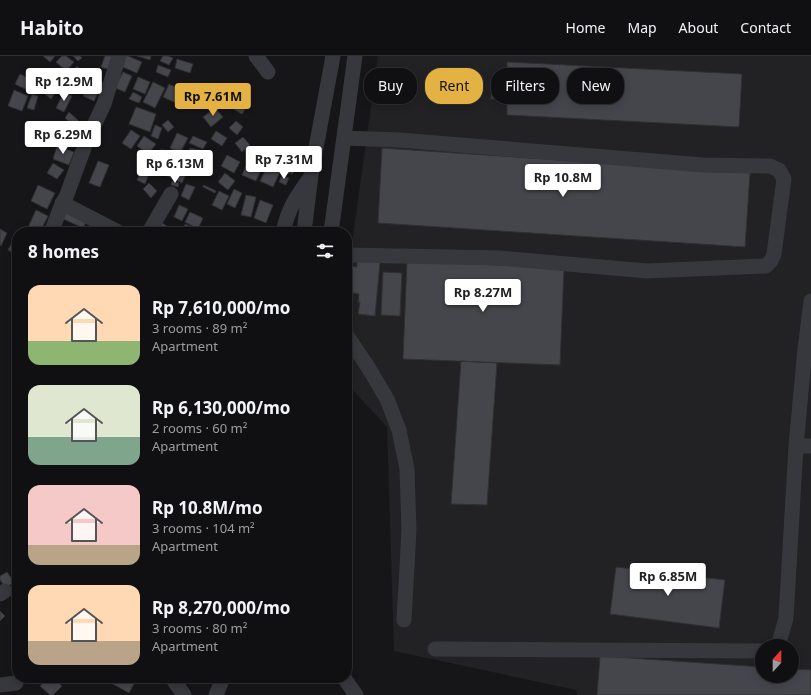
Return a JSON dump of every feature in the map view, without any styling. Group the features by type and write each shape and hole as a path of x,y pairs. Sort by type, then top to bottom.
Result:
{"street":[{"path":"53,227 87,140 104,104 119,56"},
{"path":"256,56 268,72"},
{"path":"305,227 311,175 333,56"},
{"path":"332,227 355,56"},
{"path":"344,138 399,140 703,165 770,166 779,170 784,179 774,254 771,261 766,266 648,271 499,258 352,255"},
{"path":"284,227 292,204 311,175"},
{"path":"152,227 171,194"},
{"path":"62,203 108,227"},
{"path":"780,639 786,618 796,446 811,301"},
{"path":"352,343 387,399 399,430 407,469 409,530 404,620"},
{"path":"796,446 811,446"},
{"path":"435,649 755,651"},
{"path":"0,685 16,683"},
{"path":"176,683 184,695"},
{"path":"216,695 221,683"},
{"path":"348,683 356,695"}],"shaded area":[{"path":"378,56 811,56 811,695 577,695 576,690 394,651 387,427 352,389 352,243 371,104 417,104 417,68 376,68"}],"building":[{"path":"43,56 55,56 50,62"},
{"path":"62,56 66,56 74,62 66,71 56,62"},
{"path":"73,56 80,56 82,58 78,61"},
{"path":"105,56 115,56 110,70 101,67"},
{"path":"124,56 128,56 142,62 137,73 120,66"},
{"path":"137,56 151,56 150,60"},
{"path":"163,56 173,58 169,65 160,61"},
{"path":"177,59 193,64 190,73 175,68"},
{"path":"507,62 742,74 739,127 507,115 507,104 559,104 559,68 507,68"},
{"path":"158,65 171,70 168,77 156,72"},
{"path":"77,66 90,77 83,85 71,74"},
{"path":"123,72 132,76 125,92 115,88"},
{"path":"20,74 30,79 25,89 15,84"},
{"path":"68,75 80,87 74,94 62,81"},
{"path":"92,77 103,83 94,101 83,96"},
{"path":"138,77 150,82 145,94 133,89"},
{"path":"153,82 165,88 155,108 143,102"},
{"path":"169,84 183,91 176,103 163,97"},
{"path":"199,84 204,87 198,105 192,103"},
{"path":"50,86 57,90 51,99 45,94"},
{"path":"208,86 210,87 205,105 202,105"},
{"path":"186,89 191,91 187,104 181,103"},
{"path":"14,90 28,96 22,111 8,106"},
{"path":"215,90 228,92 225,106 212,104"},
{"path":"64,92 72,96 64,112 56,108"},
{"path":"133,92 142,97 139,103 129,99"},
{"path":"32,94 38,96 34,110 27,108"},
{"path":"239,94 250,102 242,114 230,107"},
{"path":"136,107 156,114 150,132 129,124"},
{"path":"215,108 223,117 211,127 203,117"},
{"path":"69,112 80,122 75,127 65,118"},
{"path":"168,120 174,127 168,132 162,125"},
{"path":"236,121 243,127 237,135 229,128"},
{"path":"155,125 162,128 158,139 151,136"},
{"path":"131,130 140,136 131,149 122,143"},
{"path":"216,131 227,138 222,146 211,139"},
{"path":"177,133 188,138 180,153 170,148"},
{"path":"144,136 156,144 148,154 137,146"},
{"path":"193,136 207,142 203,149 189,143"},
{"path":"243,137 250,145 242,152 235,143"},
{"path":"57,146 74,152 69,165 53,159"},
{"path":"190,148 203,151 200,163 186,159"},
{"path":"382,148 750,173 745,247 378,223"},
{"path":"161,149 170,153 165,162 157,158"},
{"path":"227,155 240,162 234,173 221,166"},
{"path":"98,161 109,165 100,187 89,183"},
{"path":"174,161 189,168 182,183 167,176"},
{"path":"248,161 262,168 256,181 242,175"},
{"path":"156,162 166,166 162,175 153,171"},
{"path":"53,163 64,170 57,179 47,173"},
{"path":"284,163 294,165 293,174 283,173"},
{"path":"268,165 281,170 273,187 260,181"},
{"path":"142,170 149,174 145,184 137,180"},
{"path":"225,173 235,181 228,190 218,182"},
{"path":"282,175 289,178 286,185 279,182"},
{"path":"172,181 179,183 178,187 171,185"},
{"path":"149,183 157,191 151,198 143,189"},
{"path":"186,184 195,187 189,200 181,196"},
{"path":"38,185 55,193 47,209 31,201"},
{"path":"204,185 216,191 215,193 203,187"},
{"path":"234,189 242,193 235,208 227,204"},
{"path":"219,191 229,196 222,210 212,205"},
{"path":"246,195 256,197 251,217 241,215"},
{"path":"260,200 273,205 266,223 254,218"},
{"path":"179,205 188,209 182,221 174,217"},
{"path":"65,208 88,218 84,227 81,227 61,218"},
{"path":"36,210 48,216 42,227 28,227"},
{"path":"190,212 203,218 199,227 194,227 185,222"},
{"path":"161,222 168,227 158,227"},
{"path":"185,224 192,227 184,227"},
{"path":"0,229 7,233 1,246 0,245"},
{"path":"12,242 12,252 8,250"},
{"path":"357,260 380,262 375,316 358,314 360,302 358,302 359,294 352,293 352,266 357,267"},
{"path":"407,261 564,268 560,365 403,359"},
{"path":"383,272 402,273 400,316 381,315"},
{"path":"461,361 497,363 487,505 451,504"},
{"path":"616,567 725,580 719,628 610,614"},
{"path":"7,572 12,579 12,584 6,588 0,580 0,576"},
{"path":"0,611 5,616 0,621"},
{"path":"600,656 755,667 755,683 799,683 799,669 811,670 811,695 597,695"},
{"path":"43,683 59,683 62,686 53,695 50,695 40,686"},
{"path":"111,683 134,683 129,693"}]}
